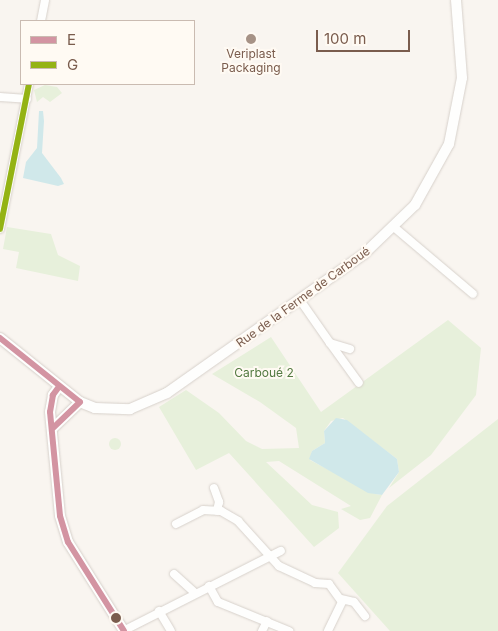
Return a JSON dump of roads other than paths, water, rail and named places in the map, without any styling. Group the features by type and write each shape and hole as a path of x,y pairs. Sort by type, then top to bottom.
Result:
{"street":[{"path":"41,20 45,0"},
{"name":"Rue de la Ferme de Carboué","path":"0,338 18,350 58,388 80,402 95,408 130,409 155,400 300,300 395,228 426,190 449,144 462,78 456,0"},
{"path":"0,229 30,85"},
{"path":"0,97 26,100"},
{"path":"395,228 473,294"},
{"path":"300,300 359,383"},
{"path":"330,342 350,349"},
{"path":"58,388 51,403 60,516 68,542 124,631 159,611 281,551"},
{"path":"53,428 80,402"},
{"path":"214,488 219,502 218,511"},
{"path":"176,524 203,510 218,511 238,521 279,566 315,583 329,584 341,599 354,602 365,616"},
{"path":"174,574 189,581 195,593"},
{"path":"209,586 218,602 289,631"},
{"path":"328,631 342,602 341,599"},
{"path":"159,611 171,631"},
{"path":"262,631 267,621"}],"water":[{"path":"39,111 43,111 44,121 42,153 64,184 58,186 23,178 26,162 37,148"},
{"path":"336,418 347,420 397,459 399,472 382,495 368,493 309,459 312,451 325,443 324,431"}],"place":[{"name":"Veriplast Packaging","path":"251,39"}],"park label":[{"name":"Carboué 2","path":"264,373"}]}
